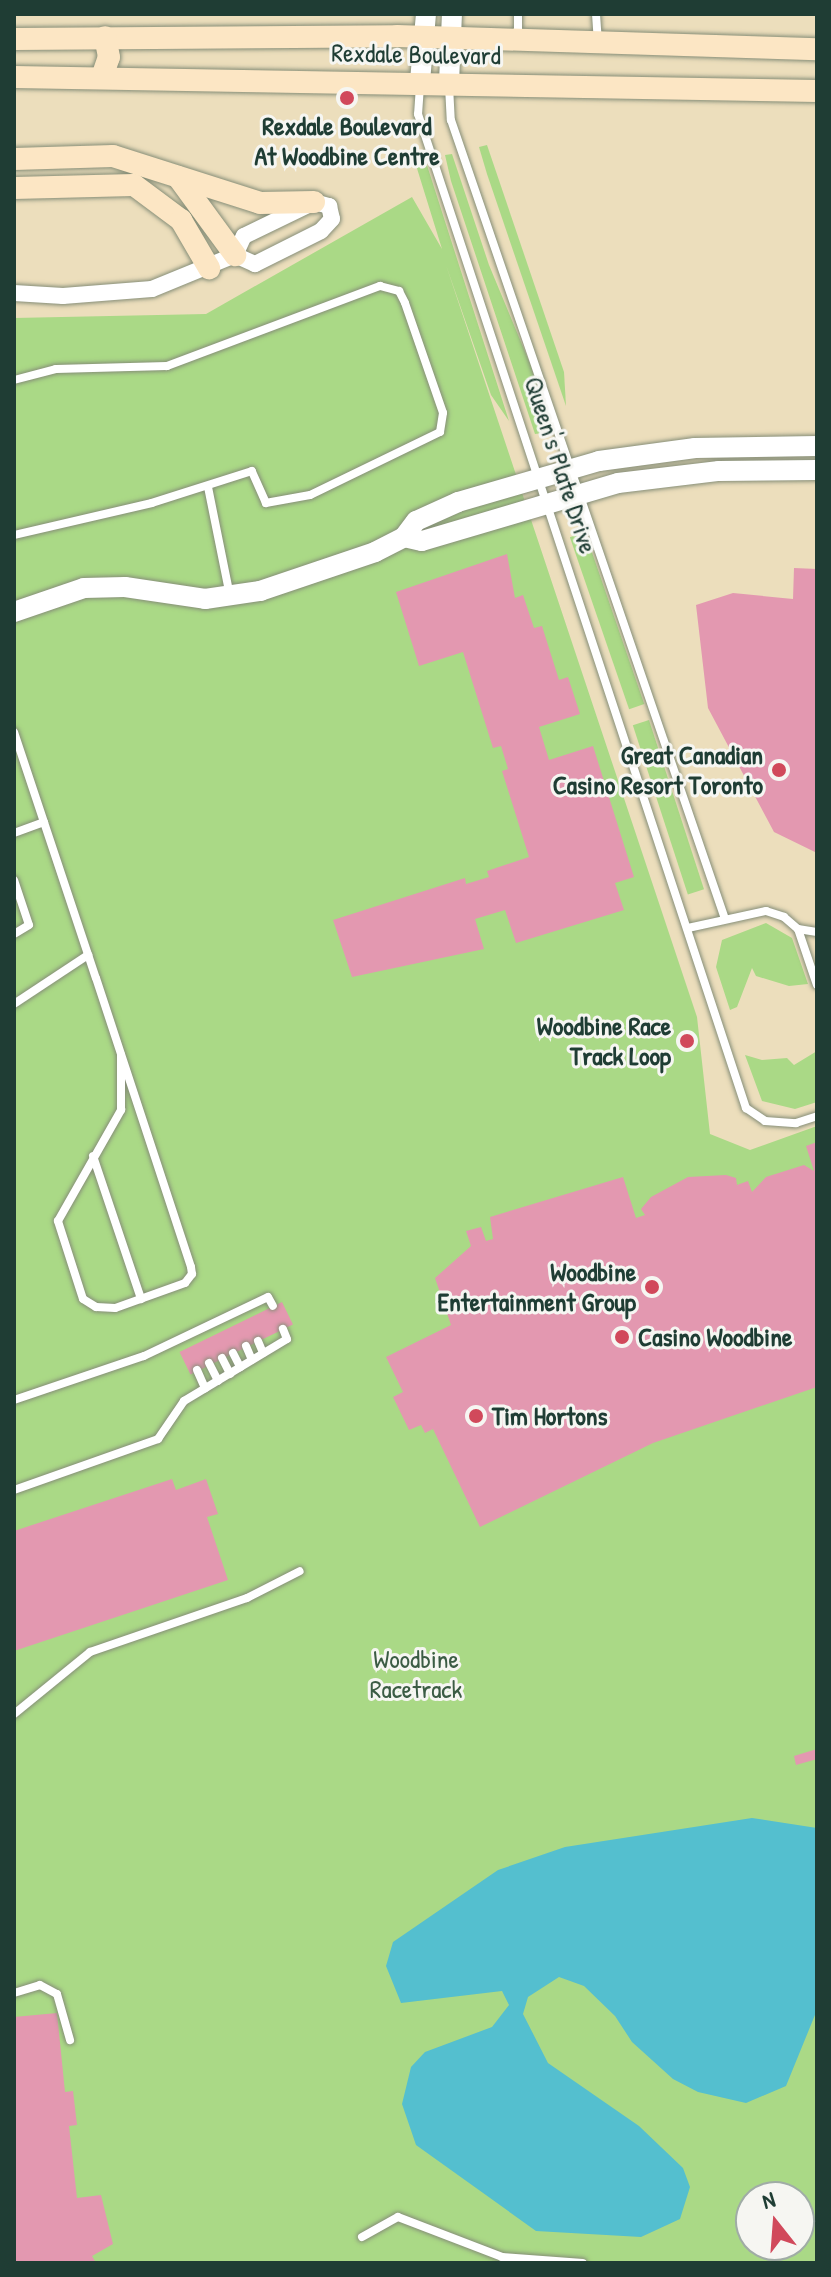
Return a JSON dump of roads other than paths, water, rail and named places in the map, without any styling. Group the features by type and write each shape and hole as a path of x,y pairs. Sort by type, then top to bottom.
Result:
{"main road":[{"path":"102,77 109,57 105,37"},
{"name":"Rexdale Boulevard","path":"14,39 424,37 817,49"},
{"name":"Rexdale Boulevard","path":"14,77 420,81 817,91"},
{"path":"14,159 113,156 260,203 314,202"},
{"path":"178,176 235,255"},
{"path":"14,188 134,185 181,220 209,268"}],"street":[{"name":"Queen's Plate Drive","path":"420,81 426,14"},
{"name":"Queen's Plate Drive","path":"449,82 452,14"},
{"path":"14,293 63,296 152,289 235,255 244,236 314,202 322,202 332,213 321,231 255,264 235,255"},
{"path":"14,612 84,588 125,587 205,599 230,597 302,577 404,537 416,521 458,502 573,468 695,448 817,446"},
{"path":"404,537 422,541 582,494 666,476 817,470"}],"lane":[{"path":"518,14 518,41"},
{"path":"596,14 598,44"},
{"name":"Queen's Plate Drive","path":"420,81 418,114 746,1108 765,1121 796,1123 817,1116"},
{"name":"Queen's Plate Drive","path":"449,82 451,120 582,494 724,916"},
{"path":"14,380 56,369 167,366 369,289 399,291 443,413 440,432 345,482 274,505 260,499 252,471 208,487 14,535"},
{"path":"208,487 230,597"},
{"path":"14,732 121,1055 192,1274 185,1283 115,1308 96,1307 83,1299 58,1221 62,1205 121,1110 121,1055"},
{"path":"14,833 44,822"},
{"path":"14,880 29,925 14,934"},
{"path":"688,928 724,916 766,911 798,929 817,932"},
{"path":"798,929 817,985"},
{"path":"14,1004 88,955"},
{"path":"93,1156 141,1299"},
{"path":"14,1400 144,1356 268,1297 273,1306"},
{"path":"255,1303 260,1312"},
{"path":"243,1309 247,1319"},
{"path":"231,1314 236,1324"},
{"path":"218,1321 223,1330"},
{"path":"207,1326 212,1336"},
{"path":"14,1490 158,1439 184,1401 287,1339 283,1329"},
{"path":"194,1332 199,1341"},
{"path":"271,1335 276,1346"},
{"path":"181,1338 186,1348"},
{"path":"258,1341 263,1353"},
{"path":"246,1346 252,1360"},
{"path":"233,1353 240,1367"},
{"path":"222,1358 230,1374"},
{"path":"209,1363 218,1381"},
{"path":"197,1370 205,1388"},
{"path":"14,1714 90,1652 247,1598 300,1571"},
{"path":"14,1993 40,1985 57,1994 70,2040"},
{"path":"362,2237 398,2217 502,2257 583,2263"}],"water":[{"path":"752,1818 817,1828 817,2010 786,2086 746,2103 698,2092 673,2079 632,2042 615,2016 584,1986 559,1977 528,1997 523,2014 548,2063 639,2126 683,2168 690,2187 680,2219 641,2237 536,2231 416,2145 402,2104 411,2067 425,2052 492,2027 509,2005 502,1991 401,2003 386,1966 393,1942 498,1870 565,1847"}],"place":[{"name":"Rexdale Boulevard At Woodbine Centre","path":"347,98"},
{"name":"Great Canadian Casino Resort Toronto","path":"779,770"},
{"name":"Woodbine Race Track Loop","path":"687,1041"},
{"name":"Woodbine Entertainment Group","path":"652,1287"},
{"name":"Casino Woodbine","path":"622,1337"},
{"name":"Tim Hortons","path":"476,1416"}],"park label":[{"name":"Woodbine Racetrack","path":"416,1674"}]}
